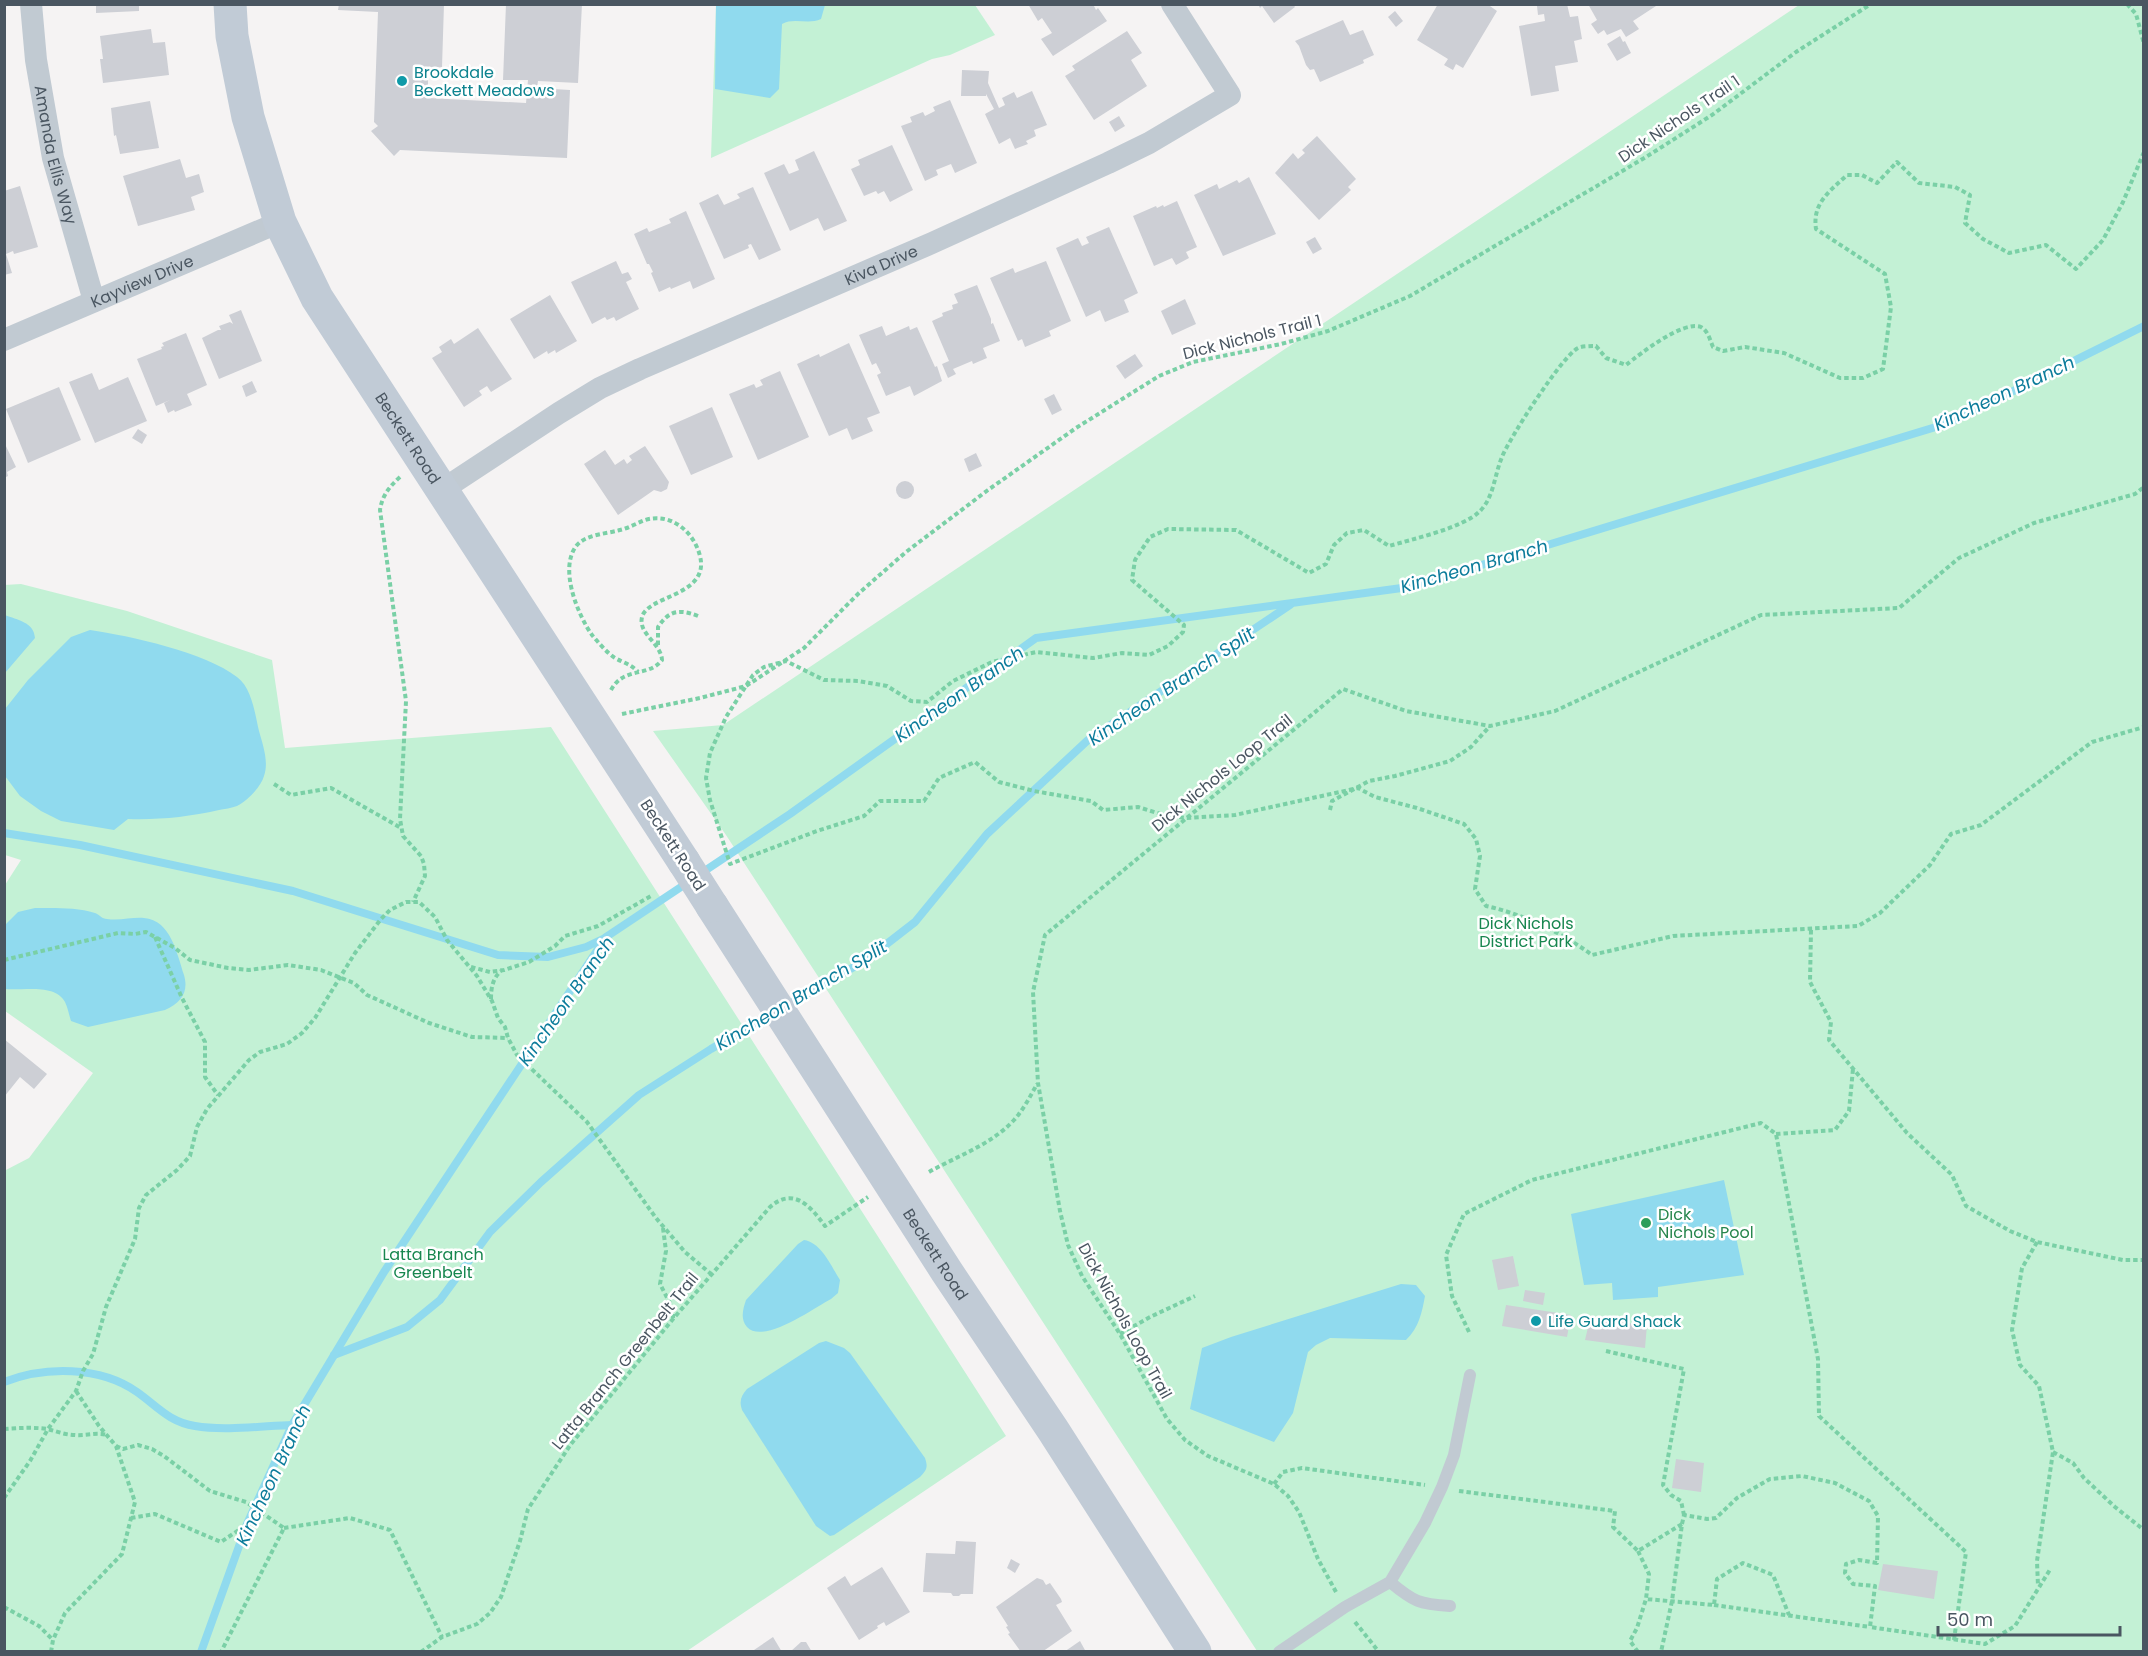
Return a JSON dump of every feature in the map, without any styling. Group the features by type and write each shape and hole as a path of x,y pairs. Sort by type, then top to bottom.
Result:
{"street":[{"name":"Amanda Ellis Way","path":"31,4 36,60 53,158 94,302"},
{"name":"Beckett Road","path":"230,4 232,36 248,117 280,222 317,298 793,1030 934,1253 1053,1430 1195,1652"},
{"name":"Kiva Drive","path":"442,490 600,388 932,243 1108,163 1230,95 1172,4"},
{"name":"Kayview Drive","path":"4,340 280,222"}],"lane":[{"path":"1279,1652 1345,1607 1390,1581 1425,1523 1442,1488 1454,1455 1470,1375"},
{"path":"1390,1581 1416,1602 1426,1605 1450,1606"}],"path":[{"name":"Dick Nichols Trail 1","path":"622,714 746,686 804,648 859,593 906,552 1076,428 1151,381 1192,362 1281,344 1328,331 1410,296 1712,116 1796,52 1871,4"},
{"path":"2127,4 2136,14 2144,44"},
{"path":"786,661 824,680 858,681 887,686 911,700 927,702 953,681 978,667 1036,652 1093,658 1122,653 1149,655 1168,646 1183,632 1184,625 1132,580 1135,560 1150,537 1168,529 1236,530 1309,573 1326,564 1334,545 1347,533 1364,530 1389,546 1458,524 1478,514 1488,502 1502,456 1541,392 1577,348 1596,346 1606,358 1626,365 1649,347 1689,326 1700,327 1707,331 1713,347 1723,351 1745,347 1784,353 1840,378 1863,378 1883,369 1891,307 1885,274 1816,229 1815,221 1821,199 1847,175 1862,175 1877,183 1897,162 1919,183 1955,187 1970,195 1965,223 1983,239 2009,253 2046,245 2076,269 2103,240 2123,202 2144,152"},
{"path":"400,477 391,485 381,501 380,510 406,701 401,828 403,836 421,856 424,864 425,876 413,902"},
{"name":"Dick Nichols Loop Trail","path":"1336,1592 1318,1560 1299,1512 1288,1496 1274,1484 1208,1456 1185,1440 1167,1419 1120,1334 1082,1276 1068,1245 1038,1083 1033,992 1045,935 1343,689 1406,711 1490,726 1555,711 1761,615 1899,608 1959,558 2034,523 2135,494 2144,487"},
{"path":"638,672 633,666 614,657 593,636 577,608 571,586 570,567 578,544 592,536 629,528 647,519 674,522 690,534 700,554 702,567 698,576 689,586 675,595 645,610 642,617 645,631 658,646"},
{"path":"611,690 620,678 652,669 662,660 658,646 658,627 669,614 676,611 698,616"},
{"path":"746,686 726,717 710,753 706,778 710,800 730,864 864,816 880,801 924,801 939,778 975,762 999,782 1034,792 1090,801 1103,810 1137,807 1164,815 1186,818 1235,815 1358,788 1375,797 1418,808 1464,824 1476,839 1480,856 1475,889 1486,906 1513,912 1578,944 1592,955 1673,936 1858,926 1880,913 1930,866 1951,834 1981,825 2092,742 2144,727"},
{"path":"1330,810 1332,801 1369,780 1395,776 1450,761 1471,747 1490,726"},
{"path":"274,783 291,795 331,789 401,828"},
{"path":"470,967 490,972 529,962 555,946 565,936 598,926 651,896"},
{"path":"4,1498 30,1461 48,1429 76,1391 83,1371 93,1354 106,1307 135,1239 139,1208 146,1195 177,1170 190,1156 197,1127 207,1109 249,1060 261,1052 287,1044 302,1034 315,1018 355,953 390,910 406,902 420,902 435,917 447,940 470,967 492,1001 517,1055 587,1122 662,1226 685,1252 711,1274"},
{"path":"1811,930 1810,982 1831,1022 1829,1040 1907,1133 1952,1175 1966,1206 2037,1242 2123,1260 2144,1260"},
{"path":"4,960 118,933 146,932 176,948 190,960 249,970 288,965 321,970 354,983 367,995 429,1023 472,1037 508,1038"},
{"path":"155,936 182,998 205,1042 205,1077 218,1095"},
{"path":"492,1001 492,985 495,976 502,970"},
{"path":"1469,1332 1452,1296 1446,1255 1464,1215 1532,1180 1761,1123 1776,1134 1835,1130 1849,1111 1853,1069"},
{"path":"928,1172 967,1153 1000,1133 1019,1113 1038,1083"},
{"path":"1776,1134 1818,1359 1819,1416 1966,1552 1953,1640"},
{"name":"Latta Branch Greenbelt Trail","path":"421,1652 442,1638 477,1624 490,1613 501,1597 528,1509 571,1444 711,1274 777,1202 792,1199 803,1202 810,1206 825,1226 868,1197"},
{"path":"662,1226 666,1239 666,1251 660,1284 673,1310 673,1319"},
{"path":"2037,1242 2022,1268 2012,1330 2020,1365 2039,1386 2053,1452 2037,1561 2038,1587"},
{"path":"1120,1334 1195,1296"},
{"path":"1606,1351 1684,1369 1664,1485 1671,1496 1681,1501 1684,1515 1672,1601 1661,1652"},
{"path":"51,1652 53,1640 65,1613 122,1554 135,1502 117,1446 76,1391"},
{"path":"4,1429 28,1427 48,1429 69,1435 83,1436 99,1433 108,1435"},
{"path":"117,1446 123,1449 138,1445 152,1449 210,1491 246,1502 284,1528 350,1518 390,1530 442,1638"},
{"path":"2053,1452 2073,1463 2091,1485 2144,1530"},
{"path":"1274,1484 1283,1472 1302,1468 1467,1493 1615,1511 1613,1527 1638,1551 1649,1574 1646,1599 1637,1628 1630,1641 1638,1652"},
{"path":"1684,1515 1716,1518 1737,1498 1770,1479 1802,1476 1835,1483 1869,1501 1878,1516 1877,1563 1859,1560 1846,1563 1845,1573 1853,1584 1875,1586 1870,1627"},
{"path":"131,1518 155,1514 221,1542 264,1513"},
{"path":"1638,1551 1682,1524"},
{"path":"220,1652 284,1528"},
{"path":"1714,1605 1717,1579 1743,1563 1773,1575 1789,1615"},
{"path":"1646,1599 1714,1605 1985,1644 2015,1626 2051,1568"},
{"path":"4,1607 39,1626 53,1640"},
{"path":"1354,1620 1379,1652"}],"green space":[{"path":"716,5 975,5 995,35 950,55 932,59 711,158"},
{"name":"Dick Nichols District Park","path":"1799,5 2143,5 2143,1651 1257,1651 726,835 653,731 723,725"},
{"name":"Latta Branch Greenbelt","path":"21,584 127,611 272,660 285,748 551,727 1006,1436 687,1651 5,1651 4,1171 29,1158 93,1073 5,1011 5,885 21,860 5,855 4,585"}],"water":[{"path":"716,4 825,5 821,19 791,21 782,24 779,89 770,98 715,89"},
{"path":"5,615 20,620 32,628 35,638 5,673"},
{"path":"90,630 125,636 187,653 223,668 242,682 252,702 266,759 262,780 249,797 235,807 162,818 128,819 114,830 61,821 41,811 20,796 5,776 5,709 28,680 71,637"},
{"path":"35,908 80,910 95,913 105,919 144,918 153,920 167,931 172,939 184,975 185,987 182,996 165,1010 88,1027 71,1021 65,1002 54,992 38,989 5,989 5,925 18,912"},
{"path":"1724,1180 1744,1275 1658,1287 1658,1297 1613,1300 1612,1283 1584,1285 1571,1214"},
{"path":"804,1240 821,1250 829,1262 840,1280 838,1293 801,1317 776,1328 755,1331 747,1327 743,1317 746,1300"},
{"path":"1401,1284 1416,1285 1425,1296 1419,1320 1406,1340 1330,1338 1316,1345 1308,1352 1293,1413 1274,1442 1190,1409 1202,1348"},
{"path":"826,1341 850,1353 925,1458 927,1466 920,1477 830,1536 816,1526 742,1410 741,1404 742,1396 747,1389 819,1343"}],"building":[{"path":"96,4 139,4 139,11 96,13"},
{"name":"Brookdale Beckett Meadows","path":"339,4 444,4 442,67 428,69 428,98 526,103 528,80 503,80 506,4 582,4 578,83 538,81 537,88 570,90 567,158 400,150 394,156 371,131 378,126 374,122 378,12 338,10"},
{"path":"1028,4 1093,4 1107,21 1053,56 1041,39 1052,33 1042,18 1038,21"},
{"path":"1258,4 1293,4 1295,7 1274,23"},
{"path":"1438,4 1487,4 1497,11 1463,68 1456,64 1453,70 1444,65 1448,59 1417,40"},
{"path":"1567,4 1570,17 1578,16 1582,39 1574,41 1578,62 1555,66 1559,91 1531,96 1519,26 1545,21 1544,14 1538,15 1537,6"},
{"path":"1588,4 1655,4 1656,6 1633,21 1639,29 1626,37 1621,29 1607,35 1604,30 1598,34 1591,24 1597,20"},
{"path":"1395,11 1403,21 1396,27 1388,17"},
{"path":"1343,20 1350,35 1363,30 1374,55 1363,60 1364,63 1320,82 1314,69 1310,70 1306,65 1295,41"},
{"path":"151,29 153,43 165,42 169,75 103,83 100,36"},
{"path":"1127,31 1142,53 1131,60 1147,86 1094,120 1065,76 1075,70 1072,66"},
{"path":"1620,36 1631,53 1617,61 1607,44"},
{"path":"962,70 989,71 988,83 999,108 1005,105 1002,98 1014,92 1017,98 1032,91 1047,125 1034,130 1036,136 1026,141 1028,144 1015,149 1010,138 999,144 985,114 994,109 986,94 986,96 961,96"},
{"path":"950,100 977,163 955,173 951,164 936,170 938,175 925,181 901,126 912,122 910,117 923,112 925,116 935,111 933,107"},
{"path":"150,101 159,148 120,154 116,135 114,136 111,108"},
{"path":"1119,116 1125,126 1115,132 1109,122"},
{"path":"1317,136 1356,179 1348,187 1351,190 1319,220 1275,173 1293,153 1298,159 1305,153 1302,150"},
{"path":"892,145 913,190 890,202 884,191 878,194 876,191 864,196 851,169 860,165 858,160"},
{"path":"814,151 847,221 824,231 818,218 790,231 764,173 784,164 789,174 799,170 795,160"},
{"path":"180,159 186,178 199,174 204,192 191,197 195,210 138,226 123,176"},
{"path":"1249,177 1276,234 1223,256 1194,195 1217,184 1219,189 1237,180 1239,183"},
{"path":"20,186 38,247 6,254 12,273 4,275 4,191"},
{"path":"753,187 781,250 759,260 751,244 748,245 749,248 724,259 699,203 718,194 724,205 740,198 737,194"},
{"path":"1177,201 1197,247 1186,252 1189,258 1176,265 1172,258 1154,266 1133,216 1156,206 1157,208 1163,205 1164,207"},
{"path":"686,211 715,279 693,289 690,281 659,292 651,273 653,272 634,234 647,228 649,232 671,223 669,219"},
{"path":"1109,227 1138,293 1124,300 1129,312 1105,322 1100,310 1086,317 1056,248 1078,238 1082,246 1089,243 1086,237"},
{"path":"1315,237 1322,249 1313,254 1306,242"},
{"path":"616,261 622,274 628,272 632,279 626,282 639,309 616,321 614,317 607,320 605,317 592,324 571,282"},
{"path":"1046,261 1071,321 1049,331 1051,336 1025,347 1022,339 1018,341 990,278 1013,268 1015,273"},
{"path":"977,285 991,324 993,323 1000,341 983,348 987,358 953,369 956,374 948,378 942,364 949,361 932,321 943,316 942,313 953,309 952,305 958,303 954,294"},
{"path":"550,295 577,341 556,353 555,350 548,354 547,351 534,359 510,319"},
{"path":"1185,299 1196,324 1172,335 1161,311"},
{"path":"241,310 262,361 219,379 202,338 221,330 219,326 230,322 233,324 229,315"},
{"path":"882,326 886,336 909,326 910,330 917,327 942,381 914,396 910,386 886,396 877,375 881,373 876,363 872,365 859,335"},
{"path":"478,328 512,379 491,392 487,386 479,391 482,395 464,407 432,358 442,352 439,347 451,339 454,344"},
{"path":"186,333 207,385 187,394 192,405 168,413 164,403 170,400 156,406 137,359 162,349 161,347 164,346 162,343"},
{"path":"849,343 880,413 867,418 873,431 852,440 847,428 829,436 797,364 819,354 820,357"},
{"path":"1135,354 1143,366 1125,379 1116,366"},
{"path":"780,371 809,437 758,460 729,394 754,384 756,388 763,385 760,380"},
{"path":"92,373 99,390 128,377 147,421 95,443 69,382"},
{"path":"252,381 257,392 246,397 242,386"},
{"path":"59,387 81,440 28,463 6,409"},
{"path":"1054,394 1062,410 1052,415 1044,399"},
{"path":"712,407 733,457 691,475 669,426"},
{"path":"138,429 147,435 142,444 132,438"},
{"path":"4,442 16,467 7,472 8,476 4,478"},
{"path":"645,446 669,482 667,489 661,492 654,490 618,515 584,464 605,450 615,465 624,459 627,464 632,460 629,456"},
{"path":"976,453 982,466 969,472 964,459"},
{"path":"905,481 911,484 914,490 911,496 905,499 899,496 896,490 899,484"},
{"path":"4,1039 47,1074 34,1089 20,1077 4,1097"},
{"path":"1513,1256 1519,1286 1498,1290 1492,1260"},
{"path":"1525,1290 1545,1293 1543,1305 1523,1301"},
{"name":"Life Guard Shack","path":"1506,1305 1571,1315 1567,1337 1502,1326"},
{"path":"1590,1319 1647,1325 1645,1348 1585,1340"},
{"path":"1676,1459 1704,1463 1701,1492 1672,1488"},
{"path":"956,1541 976,1542 973,1594 953,1596 951,1593 923,1592 926,1553 955,1554"},
{"path":"1011,1559 1020,1564 1015,1573 1007,1568"},
{"path":"1883,1564 1938,1571 1934,1599 1878,1590"},
{"path":"882,1567 910,1612 886,1626 884,1622 859,1640 827,1588 845,1576 851,1586"},
{"path":"1037,1578 1043,1580 1046,1585 1050,1583 1061,1599 1062,1602 1056,1605 1072,1631 1042,1652 1021,1652 1008,1634 1010,1633 1006,1627 1008,1626 996,1607"},
{"path":"773,1637 782,1652 751,1652"},
{"path":"1080,1641 1086,1652 1064,1652 1077,1643"},
{"path":"801,1642 806,1642 812,1652 790,1652"}],"waterway":[{"name":"Kincheon Branch","path":"700,874 790,814 1036,638 1409,587 1949,423 2144,326"},
{"name":"Kincheon Branch Split","path":"784,1007 866,960 915,922 987,834 1088,740 1290,605"},
{"path":"4,833 80,845 293,891 498,955 548,957 586,947 605,938"},
{"name":"Kincheon Branch","path":"201,1652 247,1524 292,1425 384,1272 606,937 687,883"},
{"name":"Kincheon Branch Split","path":"334,1355 407,1327 440,1300 490,1232 541,1182 639,1095 771,1014"},
{"path":"4,1382 54,1371 89,1373 122,1383 170,1417 186,1424 218,1428 292,1425"}],"place":[{"name":"Brookdale Beckett Meadows","path":"402,81"},
{"name":"Dick Nichols Pool","path":"1646,1223"},
{"name":"Life Guard Shack","path":"1536,1321"}]}
